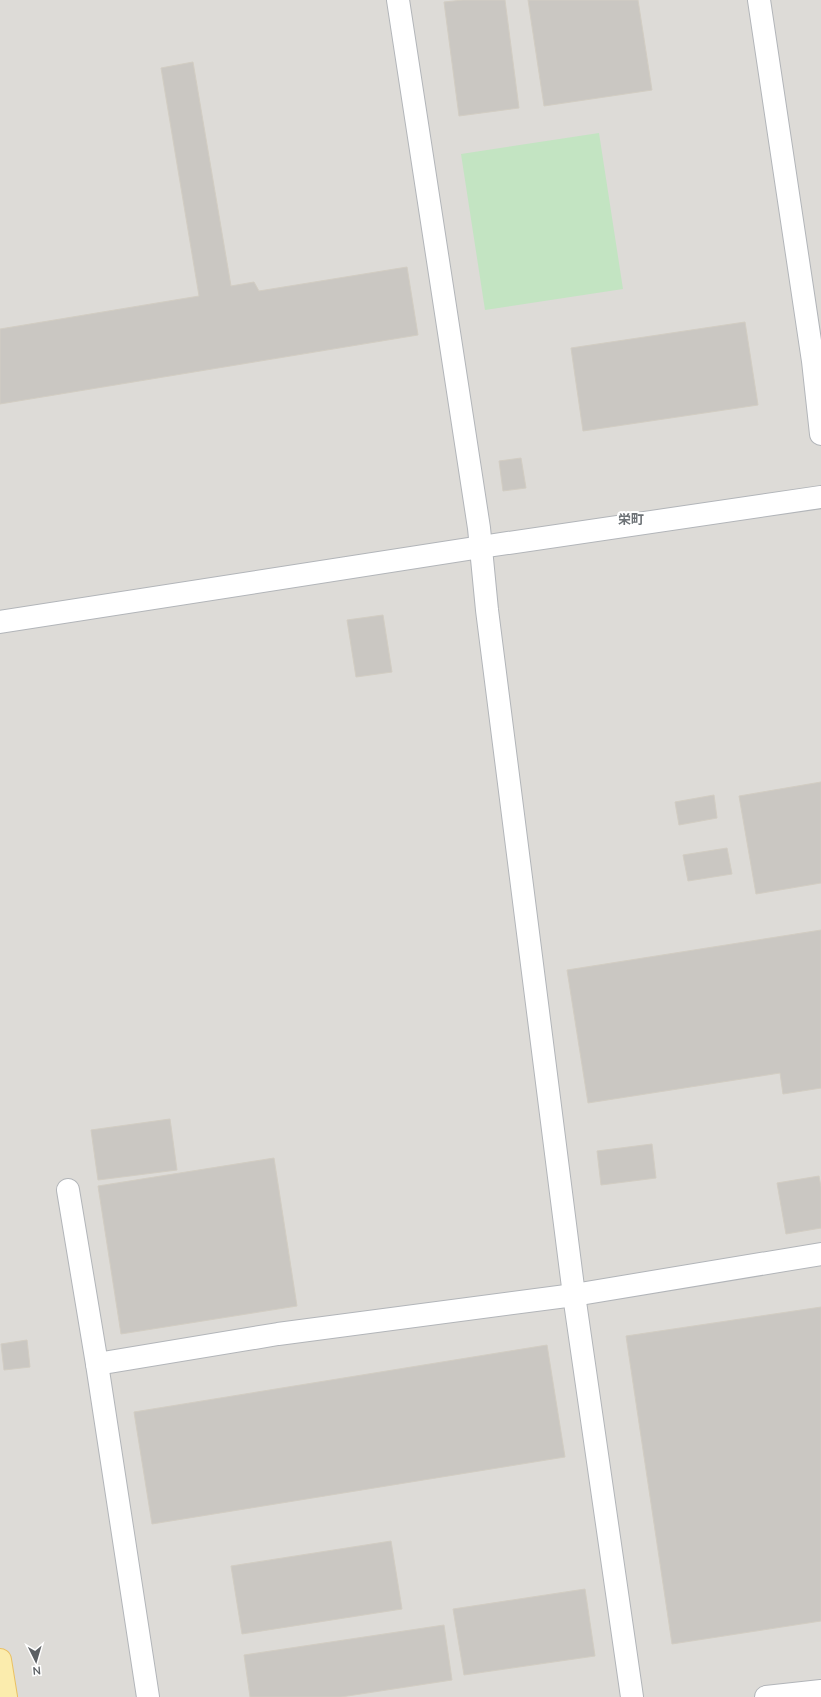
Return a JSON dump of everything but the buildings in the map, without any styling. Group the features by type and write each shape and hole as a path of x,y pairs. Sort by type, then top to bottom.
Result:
{"main road":[{"path":"0,1660 6,1697"}],"street":[{"path":"398,0 481,547 487,610 574,1295 632,1697"},
{"path":"759,0 813,361 821,434"},
{"path":"0,622 481,547 821,497"},
{"path":"68,1190 98,1364 148,1697"},
{"path":"98,1364 278,1334 574,1295 821,1254"},
{"path":"766,1697 821,1691"}],"shaded area":[{"path":"0,0 821,0 821,1697 0,1697"}],"green space":[{"path":"599,133 623,289 485,310 461,154"}],"district":[{"name":"栄町","path":"631,520"}]}
